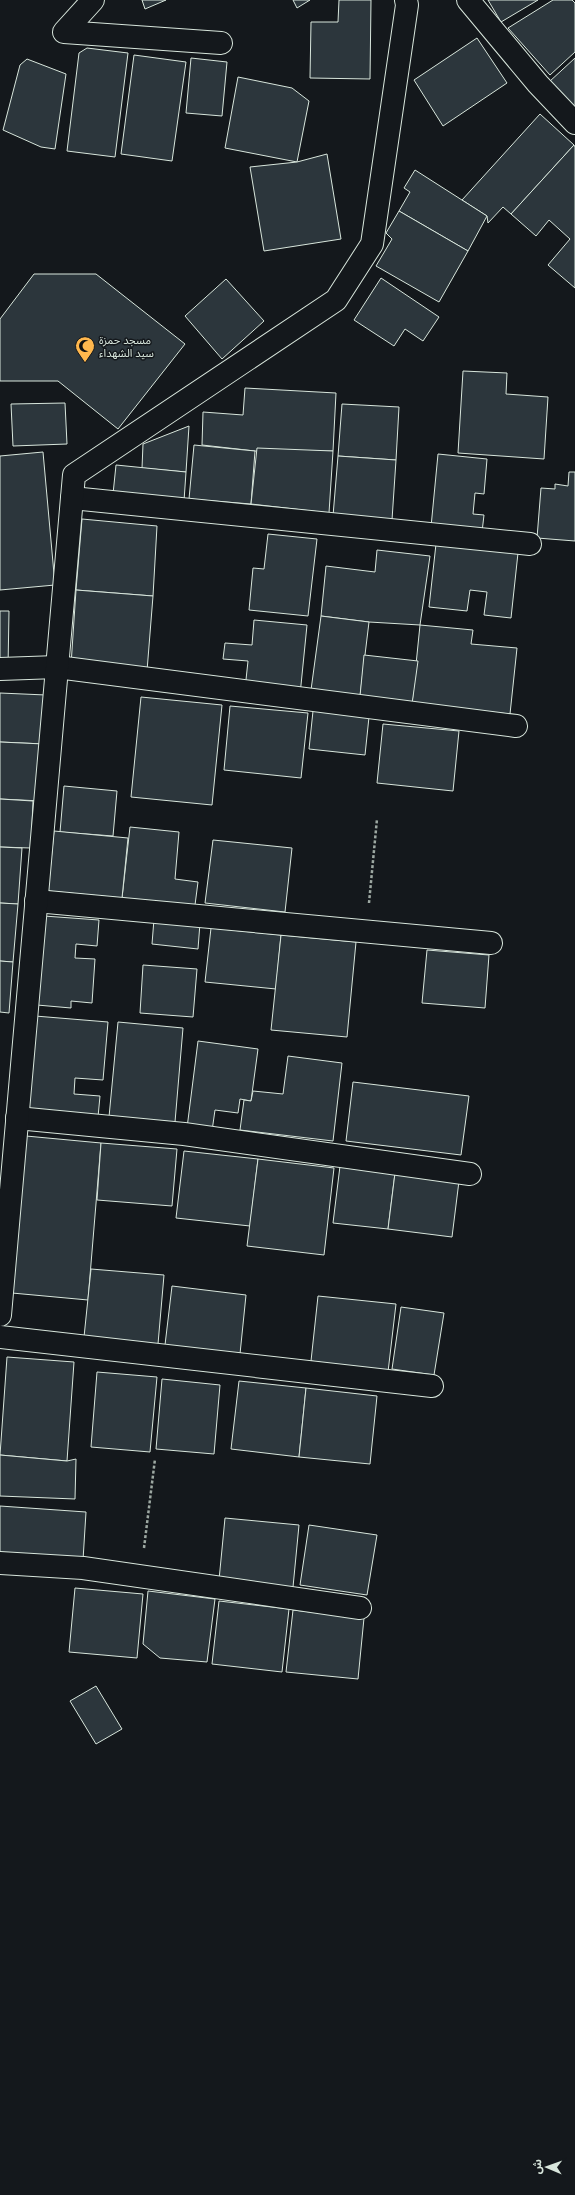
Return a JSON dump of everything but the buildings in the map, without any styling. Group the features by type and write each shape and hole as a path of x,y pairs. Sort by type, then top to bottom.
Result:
{"street":[{"path":"93,0 64,32 221,43"},
{"path":"0,1316 74,475 336,300 372,244 407,5 406,0"},
{"path":"468,0 538,84 575,123"},
{"path":"72,498 530,544"},
{"path":"0,669 57,667 516,726"},
{"path":"36,901 491,942"},
{"path":"17,1118 184,1134 470,1174"},
{"path":"0,1336 432,1386"},
{"path":"0,1563 83,1568 360,1608"}],"path":[{"path":"366,931 377,819"},
{"path":"141,1576 155,1459"}],"place":[{"name":"مسجد حمزة سيد الشهداء","path":"85,363"}]}
